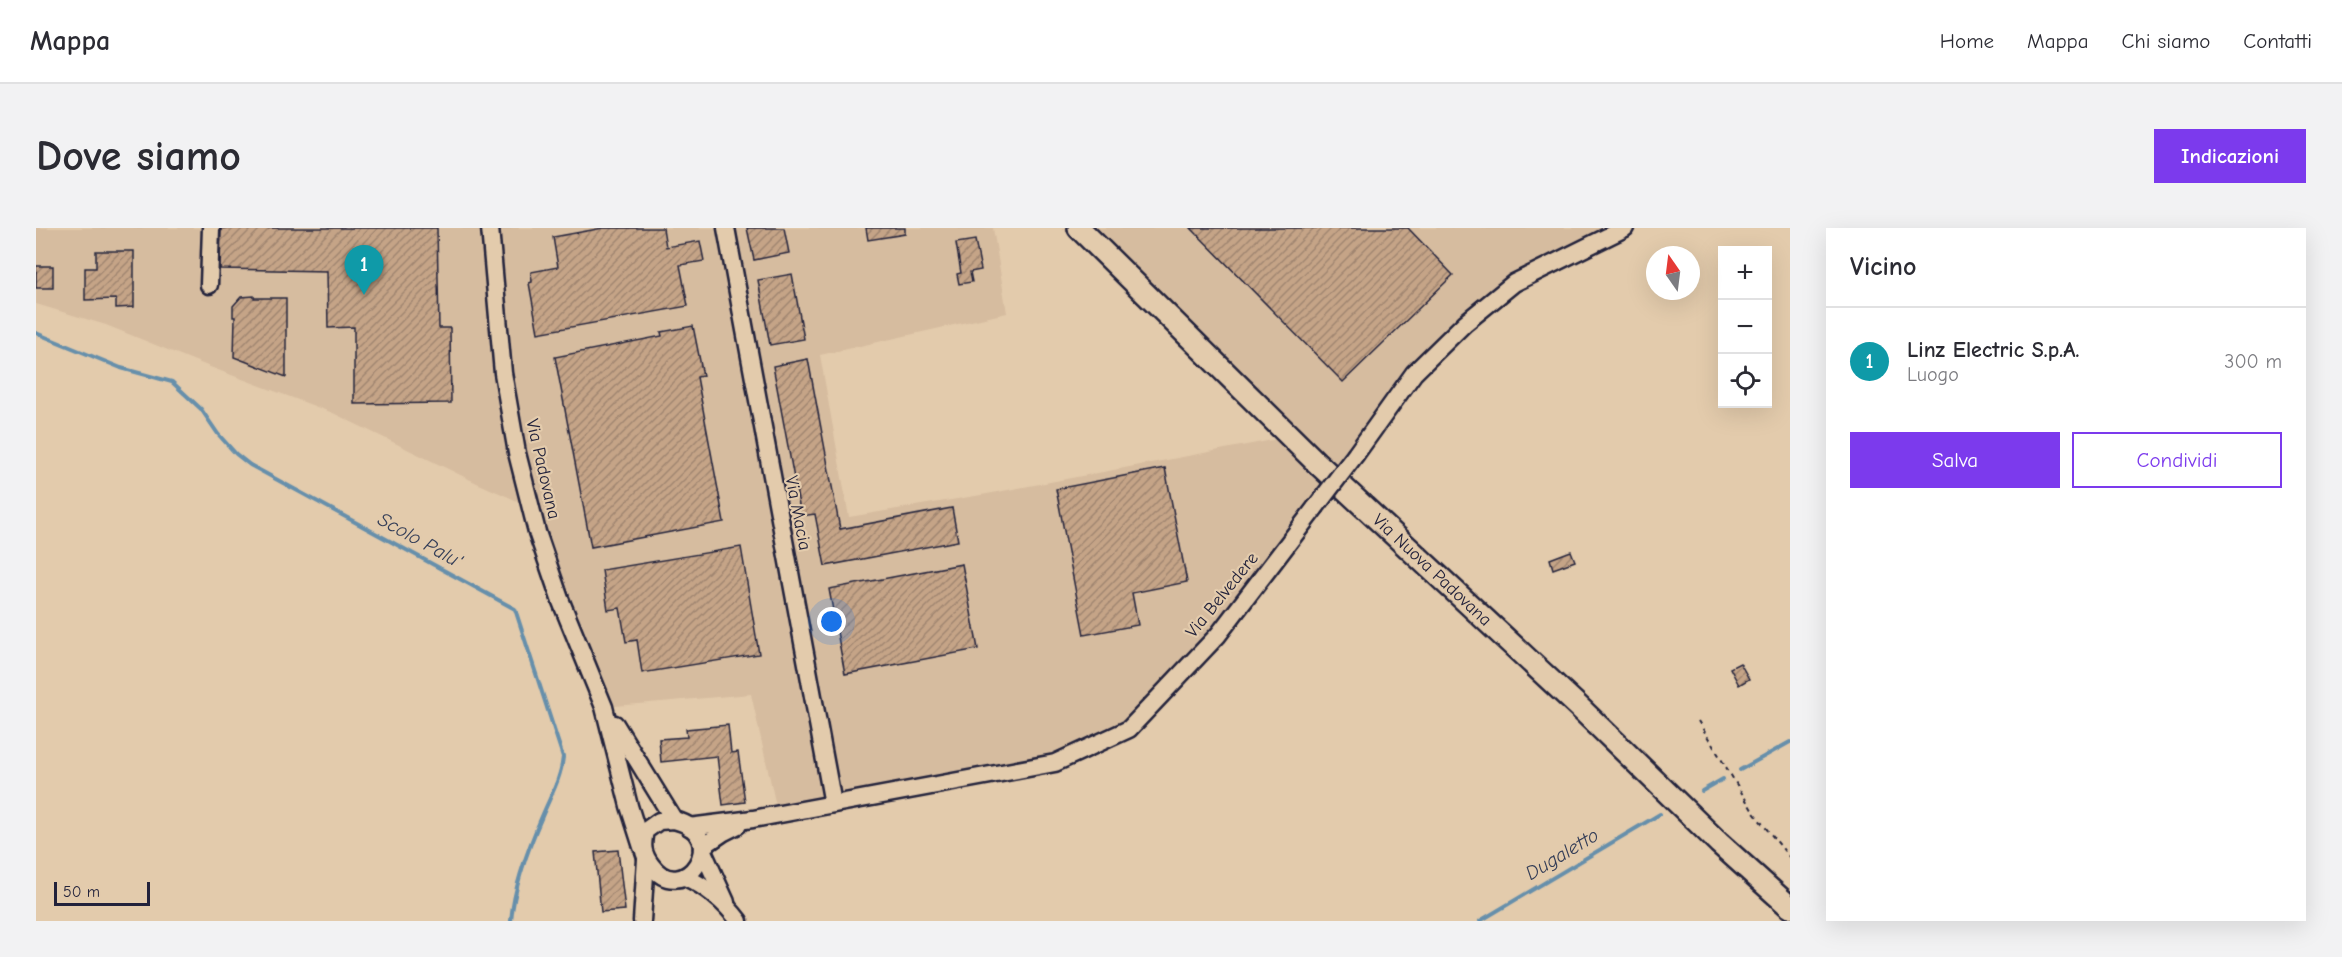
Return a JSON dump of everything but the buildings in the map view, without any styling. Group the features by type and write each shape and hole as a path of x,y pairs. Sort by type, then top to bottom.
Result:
{"main road":[{"name":"Via Nuova Padovana","path":"1079,228 1316,462 1578,706 1719,843 1790,907"}],"street":[{"path":"209,285 211,228"},
{"name":"Via Padovana","path":"490,228 502,373 517,453 537,532 560,599 604,707 629,806 644,853 656,872 705,886 734,914"},
{"name":"Via Macia","path":"726,228 833,804"},
{"name":"Via Belvedere","path":"682,823 753,819 1055,763 1129,729 1218,635 1356,454 1414,373 1465,323 1514,283 1625,228"},
{"name":"Via Padovana","path":"604,707 682,823 698,836 734,914"},
{"name":"Via Belvedere","path":"702,848 723,832 753,819"},
{"path":"642,919 645,831 659,821 682,823"},
{"path":"642,919 652,893 665,881 678,878 698,865 702,848"}],"path":[{"path":"1698,721 1754,813 1790,858"}],"shaded area":[{"path":"36,228 993,228 1007,313 820,355 849,517 987,494 1278,439 1327,490 1218,635 1129,729 1055,763 778,815 751,694 604,707 531,507 333,413 106,325 36,304"},
{"path":"1062,228 1625,228 1514,283 1465,323 1336,481 1133,281"}],"waterway":[{"name":"Scolo Palu'","path":"36,333 121,368 172,382 201,409 218,434 236,454 250,465 515,609 563,757 558,779 523,866 515,894 511,921"},
{"name":"Dugaletto","path":"1740,770 1790,742"},
{"name":"Dugaletto","path":"1702,791 1723,779"},
{"name":"Dugaletto","path":"1480,921 1660,814"}],"place":[{"name":"Linz Electric S.p.A.","path":"364,295"}]}
